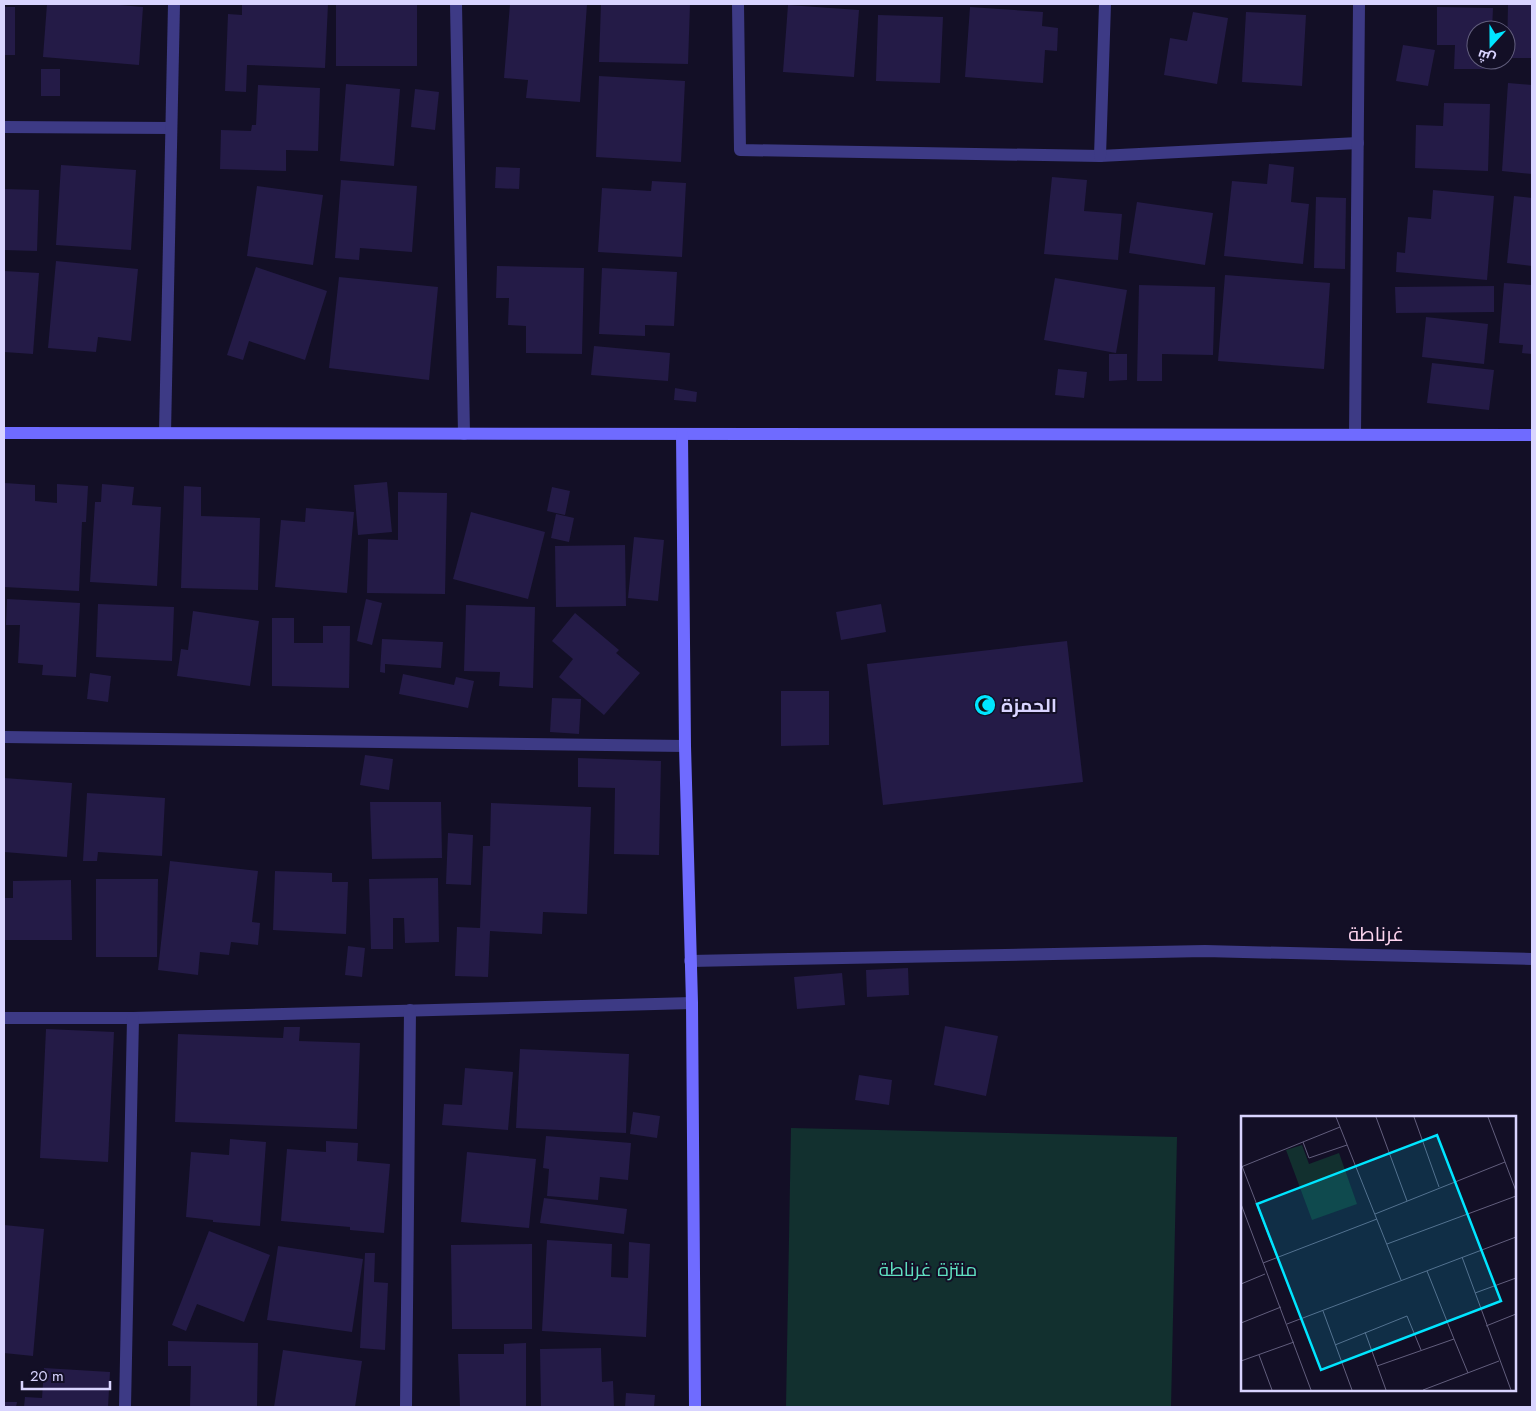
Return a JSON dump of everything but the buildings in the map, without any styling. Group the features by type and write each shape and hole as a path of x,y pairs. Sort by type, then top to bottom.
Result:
{"street":[{"path":"164,433 174,4"},
{"path":"456,4 464,434"},
{"path":"738,4 740,150 1100,156 1358,143"},
{"path":"1100,156 1105,4"},
{"path":"1355,434 1359,4"},
{"path":"4,127 171,128"},
{"path":"4,432 1532,435"},
{"path":"682,434 685,746 692,1003 695,1407"},
{"path":"4,737 685,746"},
{"path":"690,961 1204,951 1532,959"},
{"path":"4,1018 133,1018 692,1003"},
{"path":"406,1407 410,1010"},
{"path":"125,1407 133,1018"}],"green space":[{"name":"منتزة غرناطة","path":"791,1128 1177,1137 1171,1407 786,1407"}],"place":[{"name":"الحمزة","path":"985,705"}],"district":[{"name":"غرناطة","path":"1376,934"}]}
